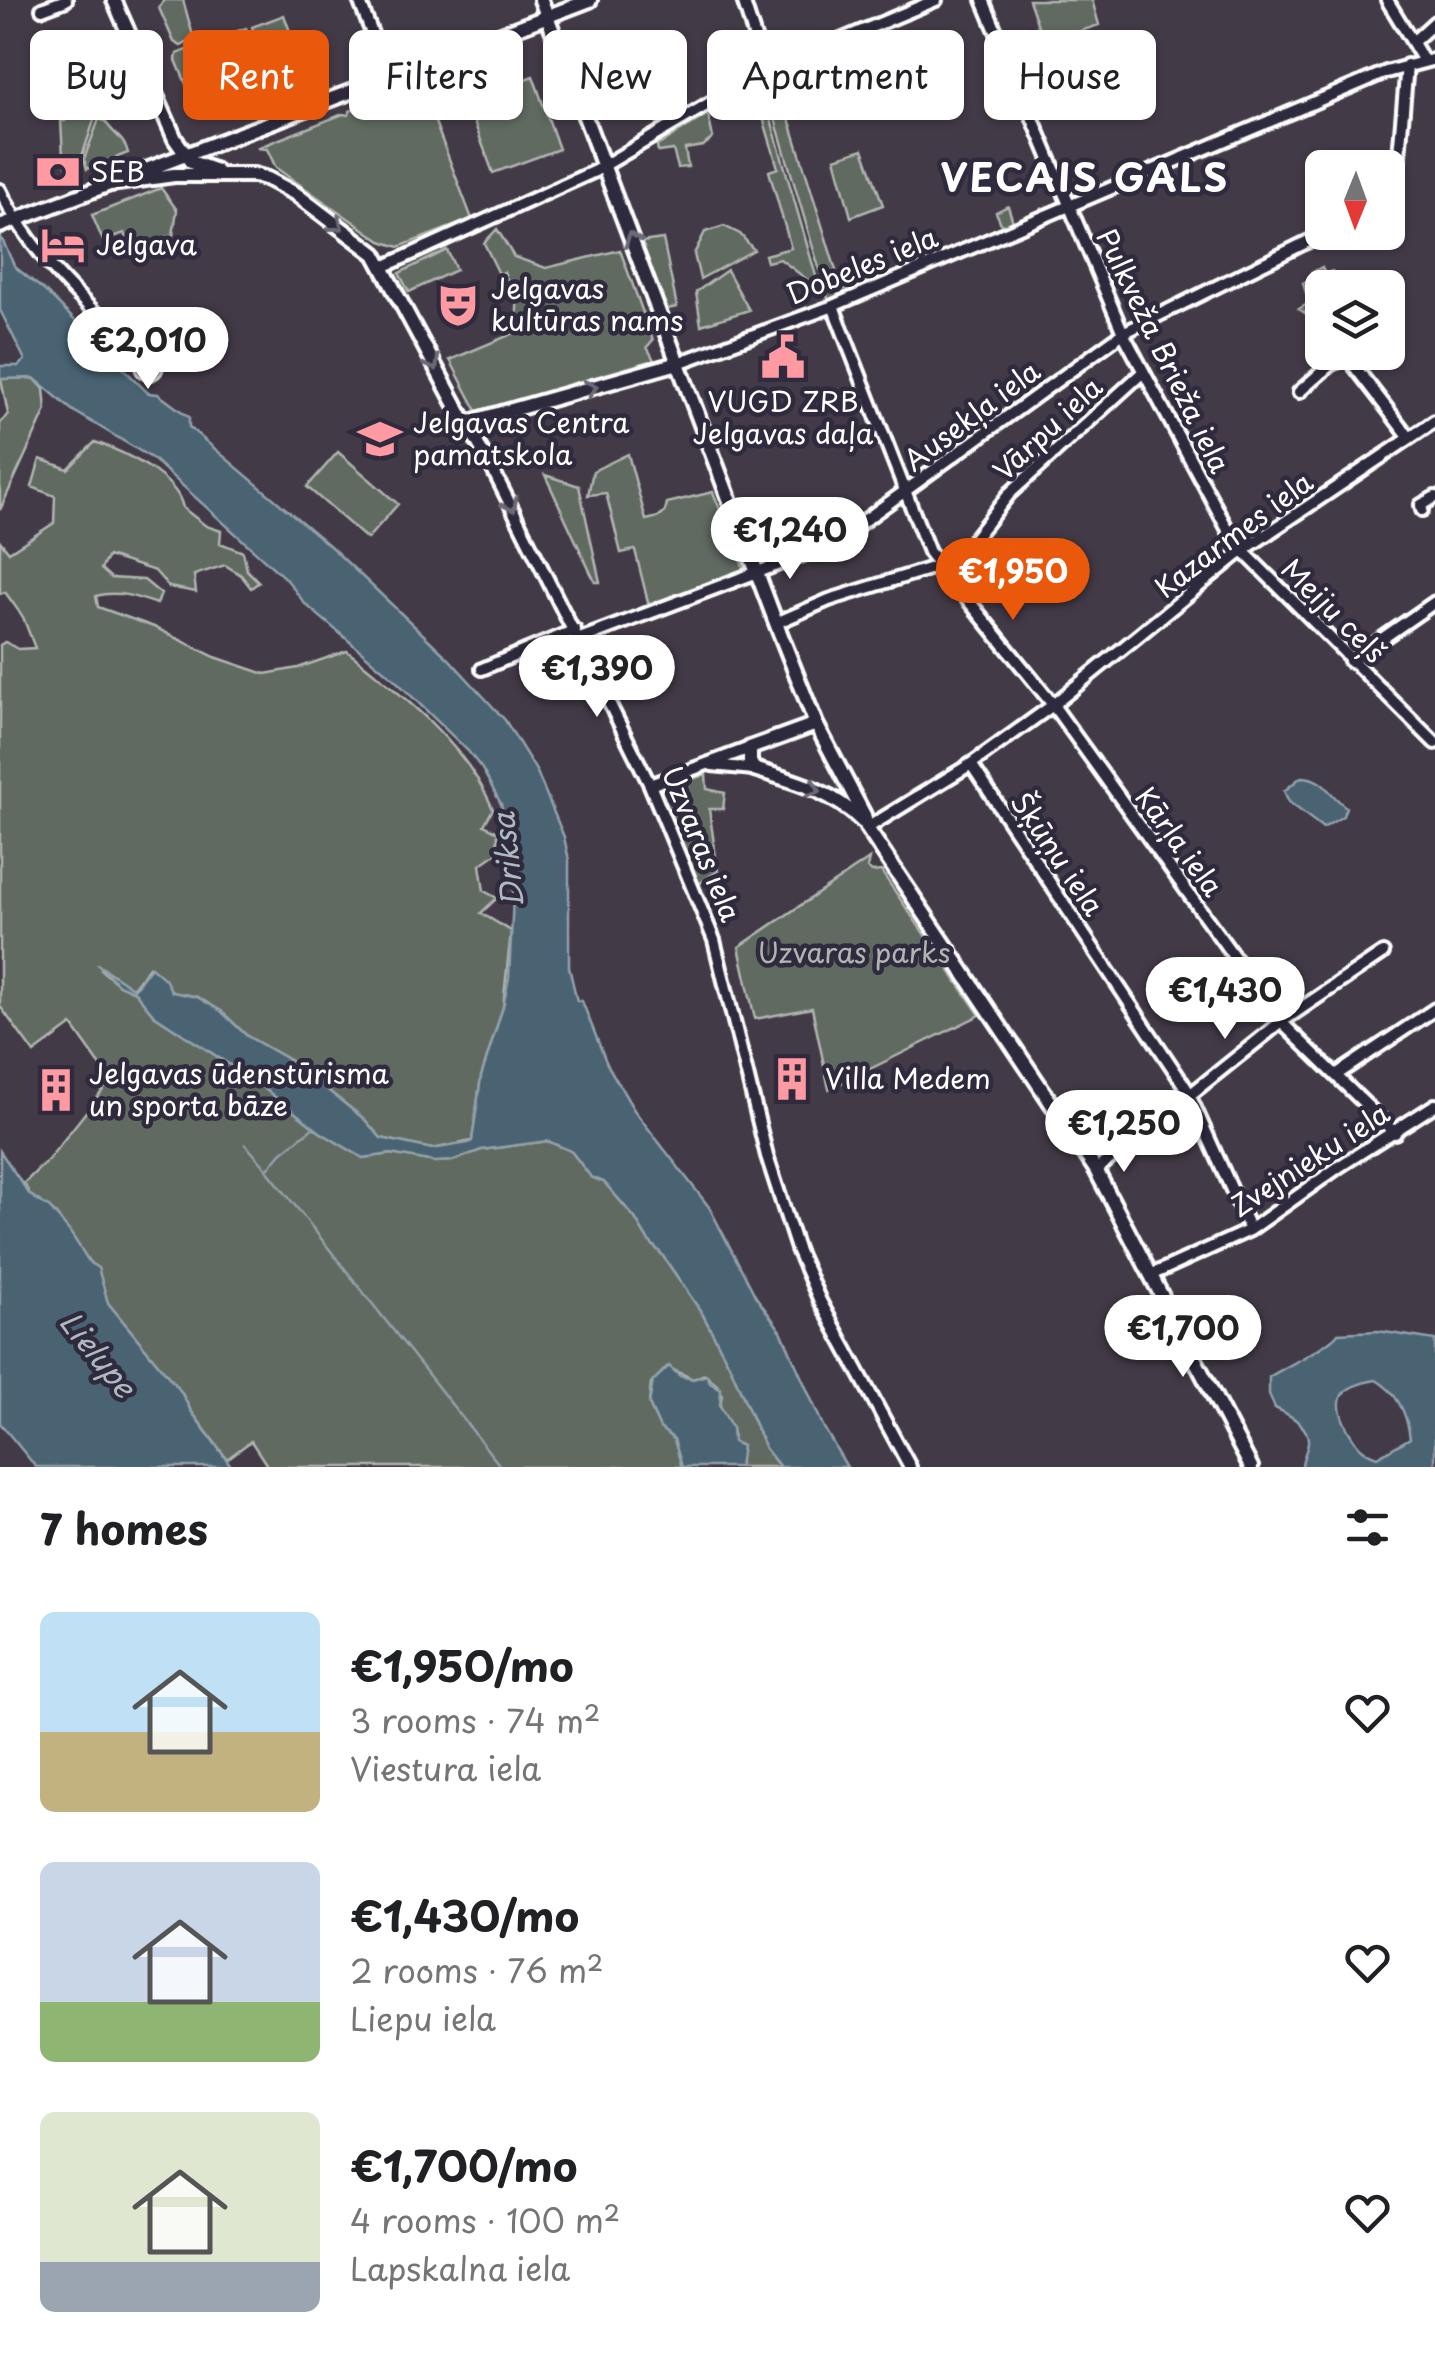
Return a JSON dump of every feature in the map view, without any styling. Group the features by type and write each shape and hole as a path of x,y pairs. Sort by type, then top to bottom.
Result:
{"main road":[{"path":"114,0 185,155"},
{"path":"542,0 776,623 816,724 864,815 866,826"},
{"path":"511,30 590,0"},
{"path":"0,226 349,92"},
{"name":"Uzvaras iela","path":"185,155 199,166 268,178 296,194 376,254 464,420"},
{"name":"Uzvaras iela","path":"110,184 174,175 234,174"},
{"name":"Dobeles iela","path":"464,420 482,421 678,363"},
{"path":"816,724 750,748 754,769 830,794 845,803 866,826 1096,1170 1251,1467"}],"street":[{"path":"42,10 66,0"},
{"path":"359,0 370,30"},
{"path":"743,0 753,30"},
{"path":"865,30 936,0"},
{"name":"Pulkveža Brieža iela","path":"982,0 1122,332 1242,551"},
{"path":"1387,0 1413,42 1430,60"},
{"path":"1413,42 1435,22"},
{"name":"Dobeles iela","path":"678,363 834,306 1407,65 1430,60"},
{"path":"1399,150 1407,65"},
{"path":"383,266 603,166 707,106"},
{"path":"0,190 46,262 144,360"},
{"name":"Ausekļa iela","path":"482,669 758,574 832,544 1122,332 1305,243"},
{"name":"Kārļa iela","path":"834,306 929,552 1053,705 1281,1022 1395,1133"},
{"path":"1299,392 1339,358 1348,358 1409,438"},
{"name":"Vārpu iela","path":"776,623 829,600 952,562 1010,493 1142,372"},
{"name":"Uzvaras iela","path":"464,420 492,466 650,785 718,952 767,1156 797,1249 820,1301 910,1467"},
{"name":"Kazarmes iela","path":"866,826 971,764 1053,705 1242,551 1435,422"},
{"path":"1422,510 1421,505 1435,497"},
{"name":"Meiju ceļš","path":"1242,551 1435,743"},
{"path":"1350,661 1435,602"},
{"path":"650,785 750,748"},
{"name":"Šķūņu iela","path":"971,764 1186,1088 1250,1230"},
{"path":"701,766 754,769"},
{"path":"1096,1170 1281,1022 1384,953"},
{"path":"1336,1076 1435,1010"},
{"name":"Zvejnieku iela","path":"1153,1274 1250,1230 1435,1105"}],"green space":[{"path":"164,0 183,0 191,30 183,30 183,45 174,42 159,8"},
{"path":"1029,0 1092,0 1099,25 1084,30 1039,30"},
{"path":"284,15 289,30 253,30 252,27"},
{"path":"183,52 183,77 176,60 177,54"},
{"path":"533,76 543,104 543,120 549,120 559,149 493,173 473,120 523,120 523,80"},
{"path":"349,115 349,120 434,120 472,219 399,247 381,241 276,168 267,149 257,148"},
{"path":"707,115 713,138 703,146 685,149 688,167 678,168 673,150 658,152 657,146"},
{"path":"94,120 80,162 69,173 63,156 61,121"},
{"path":"99,120 105,121 122,140 128,153 87,169 84,159"},
{"path":"764,120 771,120 818,283 813,284 780,259 767,262 765,255 791,248 769,171 778,168"},
{"path":"775,120 789,120 842,290 1002,226 996,212 1008,206 1014,225 846,295 839,294 829,302"},
{"path":"863,149 883,205 851,217 835,158"},
{"path":"161,188 177,210 173,235 135,249 124,233 103,241 92,215"},
{"path":"724,226 740,234 754,250 700,279 694,254 705,232"},
{"path":"497,229 514,257 546,268 620,250 653,340 647,347 654,360 477,411 450,360 517,332 517,303 504,272 499,274 484,243"},
{"path":"663,239 677,307 667,309 641,242"},
{"path":"447,250 456,270 409,292 399,273"},
{"path":"727,270 749,310 701,325 696,292"},
{"path":"34,378 44,389 46,410 0,510 0,424 8,414 1,379"},
{"path":"95,442 134,459 160,476 179,496 183,508 206,526 221,531 220,543 243,552 247,570 259,582 251,588 241,575 225,565 194,575 196,592 169,587 155,571 108,556 101,569 111,578 144,580 161,594 157,604 127,595 104,594 96,596 98,607 265,674 298,668 347,651 430,722 481,785 493,809 484,825 498,832 497,853 480,865 484,891 497,898 481,913 511,931 503,1007 481,1077 472,1141 432,1149 381,1138 364,1119 291,1061 247,1036 221,1011 197,997 172,992 149,967 132,989 100,969 135,992 154,1015 363,1158 391,1154 452,1161 481,1150 548,1141 571,1151 591,1177 604,1182 635,1218 702,1313 731,1368 765,1448 780,1467 739,1467 740,1445 733,1442 732,1428 720,1406 722,1394 718,1385 705,1374 693,1379 667,1367 651,1384 649,1404 660,1428 674,1439 682,1467 268,1467 251,1441 227,1459 181,1392 108,1303 98,1269 54,1212 30,1195 24,1183 48,1160 111,1080 72,1025 34,1053 0,1006 0,645 5,642 18,649 35,648 23,617 5,592 0,594 0,541 9,552 54,523 55,496 32,487 40,459 68,469"},
{"path":"338,452 398,504 367,539 307,487"},
{"path":"628,454 646,520 663,514 667,503 713,492 745,572 649,606 635,550 621,553 606,493 588,495 593,471"},
{"path":"545,475 579,486 600,582 595,582"},
{"path":"706,774 707,789 725,793 723,809 709,809 718,871 697,885 658,792"},
{"name":"Uzvaras parks","path":"869,859 867,868 881,871 980,1015 829,1089 812,1008 755,1019 739,947"}],"water":[{"path":"0,235 15,267 45,291 148,393 158,394 189,417 189,427 330,546 449,659 505,720 537,772 564,837 569,860 569,967 577,1001 582,1001 607,1064 634,1110 709,1207 756,1297 781,1331 824,1428 847,1467 780,1467 765,1448 731,1368 702,1313 635,1218 604,1182 591,1177 571,1151 548,1141 481,1150 452,1161 391,1154 363,1158 154,1015 135,992 119,985 97,964 134,989 151,967 165,979 172,992 197,997 221,1011 247,1036 291,1061 364,1119 381,1138 432,1149 468,1143 472,1141 481,1077 509,977 515,858 501,804 482,769 394,679 305,604 288,581 153,459 72,410 34,378 0,379 0,366 18,366 25,360 0,310"},
{"path":"1301,777 1326,788 1346,807 1343,816 1323,828 1289,802 1284,791"},
{"name":"Lielupe","path":"0,1151 30,1195 50,1208 90,1263 98,1268 108,1303 181,1392 232,1467 36,1467 0,1423"},
{"path":"1378,1331 1435,1340 1435,1467 1302,1467 1306,1431 1275,1408 1269,1394 1269,1377 1338,1333","holes":["1376,1380 1400,1404 1410,1438 1377,1457 1354,1440 1340,1409 1342,1394 1347,1389"]},
{"path":"669,1366 680,1376 693,1379 707,1375 721,1389 720,1406 732,1428 733,1442 742,1446 739,1467 682,1467 674,1439 660,1428 649,1404 653,1381"}],"waterway":[{"path":"314,1127 281,1153 267,1170 501,1467"},
{"path":"245,1144 267,1169"}],"place":[{"name":"SEB","path":"58,172"},
{"name":"Jelgava","path":"63,245"},
{"name":"Jelgavas kultūras nams","path":"458,305"},
{"name":"VUGD ZRB Jelgavas daļa","path":"783,357"},
{"name":"Jelgavas Centra pamatskola","path":"380,439"},
{"name":"Villa Medem","path":"792,1079"},
{"name":"Jelgavas ūdenstūrisma un sporta bāze","path":"56,1090"}],"district":[{"name":"VECAIS GALS","path":"1085,179"}],"water label":[{"name":"Driksa","path":"509,860"}]}
